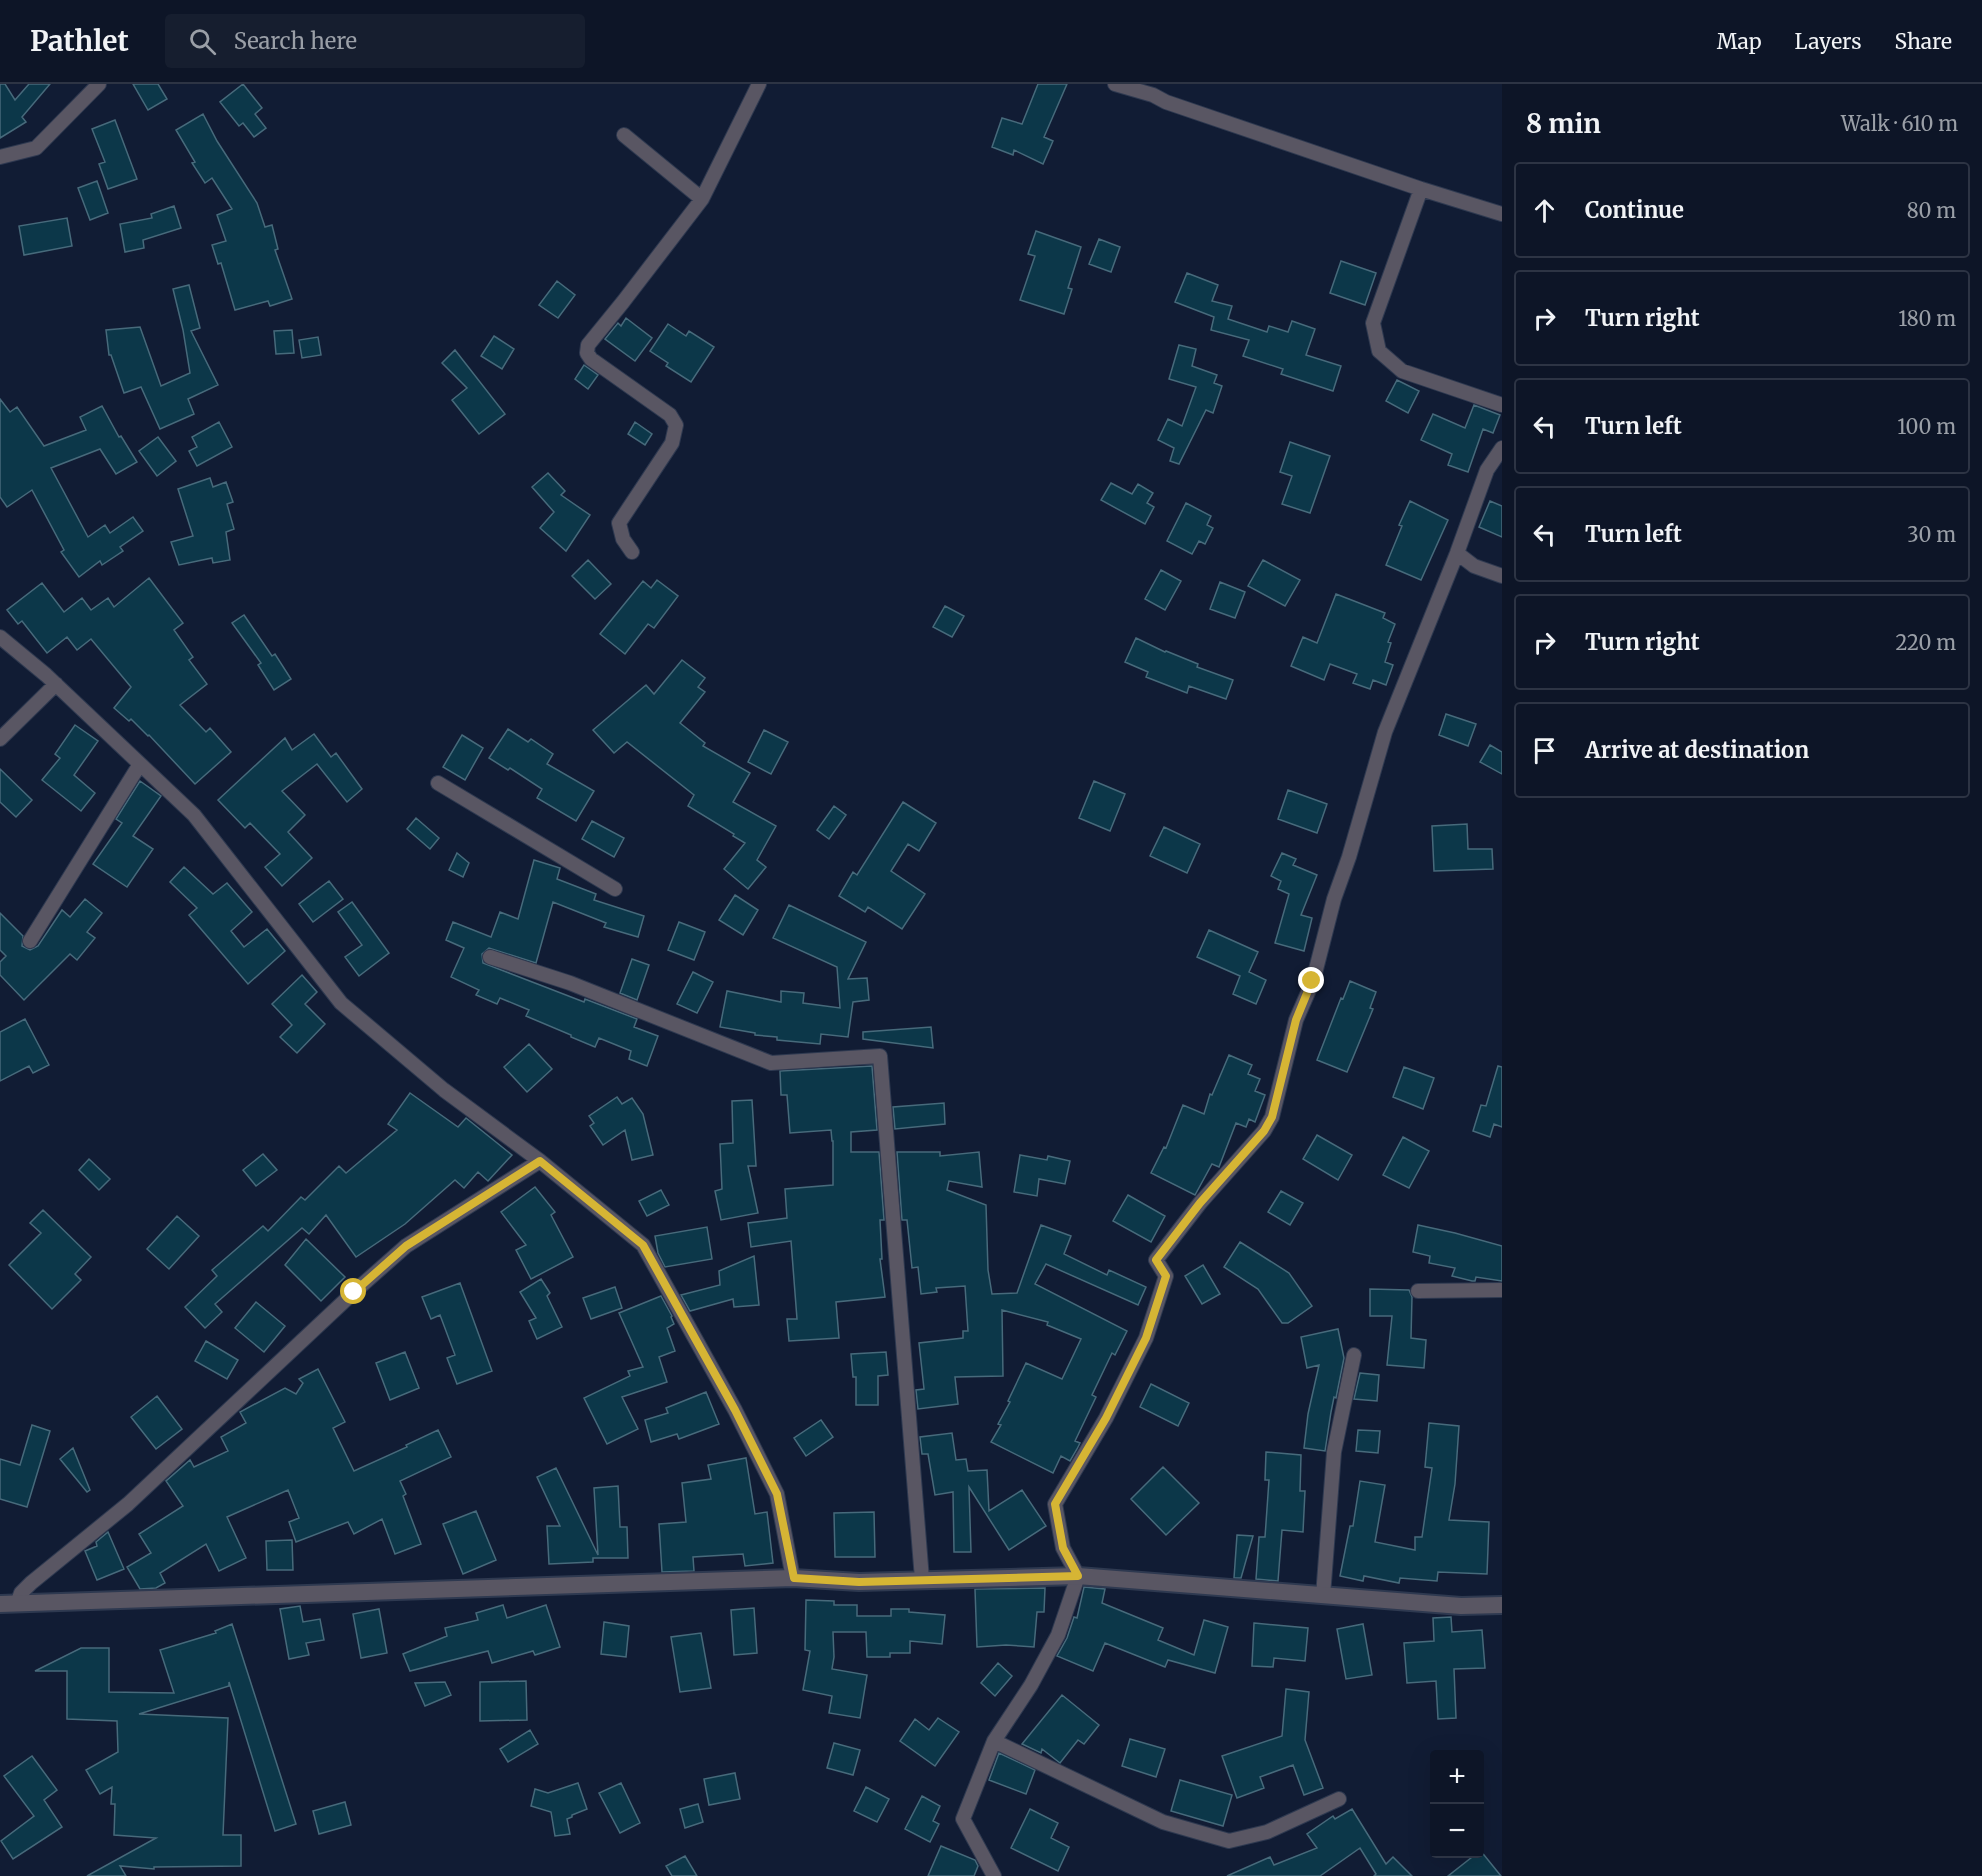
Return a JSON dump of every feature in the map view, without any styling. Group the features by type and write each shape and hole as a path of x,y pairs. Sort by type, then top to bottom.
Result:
{"street":[{"path":"0,157 36,148 99,84"},
{"path":"632,552 623,539 619,523 672,442 676,425 670,415 591,359 587,353 588,345 702,199 759,84"},
{"path":"1114,84 1153,95 1166,102 1421,189 1502,214"},
{"path":"624,135 702,199"},
{"path":"1421,189 1373,323 1379,351 1402,371 1502,405"},
{"path":"994,1876 963,1819 994,1741 1031,1685 1058,1635 1078,1576 1063,1548 1055,1504 1106,1418 1146,1338 1166,1276 1156,1260 1200,1203 1264,1131 1272,1117 1296,1020 1312,981 1334,899 1385,732 1457,553 1487,470 1502,448"},
{"path":"1457,553 1474,566 1502,576"},
{"path":"0,637 56,684 194,815 341,1003 444,1090 540,1161 643,1245 735,1410 777,1494 794,1578"},
{"path":"0,739 56,684"},
{"path":"30,941 140,764"},
{"path":"438,783 615,889"},
{"path":"490,957 570,983 771,1063 880,1056 922,1579"},
{"path":"8,1604 128,1504 406,1246 540,1161"},
{"path":"1418,1291 1502,1290"},
{"path":"1323,1596 1334,1452 1354,1355"},
{"path":"8,1604 794,1578 859,1582 1078,1576 1461,1606 1502,1605"},
{"path":"994,1741 1163,1822 1228,1841 1267,1832 1339,1799"}],"building":[{"path":"0,84 5,84 15,100 29,84 50,84 22,117 26,122 0,138"},
{"path":"133,84 158,84 167,99 148,110"},
{"path":"243,84 262,108 255,114 266,128 254,137 243,123 239,126 220,102"},
{"path":"1038,84 1067,84 1044,137 1053,141 1043,164 1014,150 1013,155 992,147 1002,118 1022,124"},
{"path":"203,114 217,141 257,203 265,227 272,225 278,249 275,250 292,299 270,306 268,301 235,310 221,263 218,264 212,245 226,241 217,215 232,209 212,178 205,183 192,163 195,162 176,130"},
{"path":"115,120 137,179 108,189 99,164 105,162 92,129"},
{"path":"97,181 108,213 90,220 78,188"},
{"path":"174,206 181,228 143,240 144,248 125,252 120,224 152,218 151,214"},
{"path":"67,218 72,246 24,255 19,226"},
{"path":"1036,231 1081,247 1068,288 1072,289 1064,314 1020,300 1035,256 1028,254"},
{"path":"1099,239 1120,247 1111,272 1089,264"},
{"path":"1341,261 1376,273 1365,305 1330,293"},
{"path":"1187,273 1218,285 1212,301 1232,306 1228,319 1267,332 1269,326 1288,332 1292,321 1315,329 1306,355 1341,366 1333,391 1281,374 1283,369 1243,356 1249,340 1211,330 1214,317 1175,302"},
{"path":"557,281 575,295 558,318 539,305"},
{"path":"189,285 200,328 191,331 218,385 188,399 194,414 160,429 141,387 124,393 111,355 109,355 106,330 140,327 161,386 190,373 173,289"},
{"path":"626,318 652,338 635,361 605,339 618,323 621,326"},
{"path":"668,324 686,336 689,331 714,347 691,382 666,366 668,363 650,351"},
{"path":"292,330 294,353 276,354 274,331"},
{"path":"494,336 514,349 502,369 481,356"},
{"path":"318,337 321,355 302,358 299,340"},
{"path":"1179,345 1196,349 1192,366 1217,375 1214,383 1222,386 1213,413 1206,410 1179,464 1170,461 1174,448 1158,440 1168,419 1182,426 1196,387 1169,379"},
{"path":"455,350 505,414 479,434 452,400 467,388 442,363"},
{"path":"584,365 598,375 588,389 575,379"},
{"path":"1397,380 1419,391 1408,413 1386,401"},
{"path":"0,399 10,412 17,407 44,446 86,430 80,417 102,406 119,437 121,436 137,462 116,474 100,449 51,468 88,537 105,525 110,533 133,517 143,531 120,547 123,551 102,565 100,561 79,577 61,552 64,550 32,490 7,507 0,497"},
{"path":"1474,405 1500,415 1493,433 1483,429 1468,472 1448,465 1452,454 1421,440 1433,414 1465,428"},
{"path":"219,422 232,447 197,466 189,451 197,447 192,437"},
{"path":"635,422 652,434 645,445 628,434"},
{"path":"158,437 176,461 157,476 139,451"},
{"path":"1290,442 1330,456 1310,513 1282,504 1292,476 1280,472"},
{"path":"548,473 565,491 561,495 590,515 566,551 540,528 554,512 532,487"},
{"path":"210,478 213,487 226,482 233,502 227,504 234,529 226,532 230,560 213,563 212,558 179,565 171,542 193,536 178,489"},
{"path":"1111,483 1132,494 1138,484 1153,493 1147,503 1154,507 1145,524 1101,500"},
{"path":"1410,501 1448,520 1421,580 1386,565 1402,526 1399,525"},
{"path":"1490,501 1502,506 1502,537 1479,527"},
{"path":"1186,503 1211,516 1207,525 1213,528 1205,544 1199,541 1192,554 1167,541"},
{"path":"588,560 611,584 595,599 572,576"},
{"path":"1263,560 1300,580 1285,606 1248,586"},
{"path":"1161,570 1181,581 1165,610 1145,599"},
{"path":"149,578 183,623 174,630 193,657 189,660 207,684 180,705 206,732 210,728 231,752 195,784 149,735 114,708 131,687 91,639 77,650 67,637 47,653 22,621 18,624 7,610 42,583 64,612 82,598 91,610 108,598 114,607"},
{"path":"657,580 678,596 654,628 648,624 625,654 600,634 643,581 651,588"},
{"path":"1220,582 1245,592 1235,618 1210,609"},
{"path":"1336,594 1385,613 1383,618 1395,624 1388,642 1391,643 1385,662 1393,665 1386,685 1373,680 1370,689 1353,683 1357,674 1330,664 1324,680 1291,666 1303,637 1317,643"},
{"path":"945,606 964,616 952,637 933,627"},
{"path":"244,615 272,656 275,654 291,679 274,690 258,665 261,663 232,623"},
{"path":"1136,638 1198,664 1197,667 1233,680 1226,699 1189,686 1187,693 1146,677 1148,672 1125,662"},
{"path":"682,660 705,678 698,687 705,692 680,723 705,743 703,746 750,773 733,802 776,826 757,860 766,867 748,889 724,869 745,843 688,806 694,795 627,742 614,753 593,730 646,685 654,694"},
{"path":"1446,714 1476,724 1468,746 1439,735"},
{"path":"75,725 98,741 74,775 95,793 81,811 42,780 60,758 55,754"},
{"path":"508,729 528,742 531,739 553,754 547,764 594,791 576,821 537,798 542,789 510,768 508,770 489,758"},
{"path":"764,730 788,742 771,774 748,762"},
{"path":"314,734 331,757 336,753 362,789 347,802 317,764 282,791 305,815 288,832 312,858 282,886 265,867 280,854 250,823 245,828 218,800 285,738 292,750"},
{"path":"462,735 483,748 465,780 443,767"},
{"path":"1490,745 1502,752 1502,774 1480,762"},
{"path":"0,769 32,800 16,817 0,802"},
{"path":"140,781 161,796 133,836 153,849 127,887 93,864 122,823 116,819"},
{"path":"1094,781 1125,794 1110,831 1079,818"},
{"path":"1288,790 1327,804 1317,833 1278,819"},
{"path":"903,802 936,823 919,851 908,844 891,871 925,894 902,929 868,907 865,912 839,896 853,872 857,875"},
{"path":"834,806 846,815 829,839 817,830"},
{"path":"416,818 439,838 430,849 407,829"},
{"path":"592,821 624,838 614,857 582,839"},
{"path":"1467,824 1468,849 1492,849 1493,869 1434,871 1432,826"},
{"path":"1164,827 1200,844 1187,873 1150,856"},
{"path":"457,853 469,863 463,877 449,870"},
{"path":"1282,853 1296,859 1293,865 1317,875 1301,915 1312,918 1304,951 1275,943 1289,894 1278,889 1281,881 1271,876"},
{"path":"534,860 560,868 557,879 596,894 594,900 644,916 638,937 604,927 606,923 553,902 536,963 489,948 482,954 483,963 584,1002 585,999 637,1019 634,1027 658,1036 647,1066 629,1059 631,1051 599,1038 595,1047 526,1016 529,1010 500,998 497,1004 476,995 479,990 451,977 464,948 446,940 453,922 491,937 500,912 518,919"},
{"path":"184,867 213,894 227,883 252,912 231,931 244,947 267,929 285,951 248,984 189,915 197,908 170,882"},
{"path":"329,881 343,899 313,922 299,904"},
{"path":"735,895 758,910 743,935 719,920"},
{"path":"85,899 102,913 87,932 95,938 77,960 70,954 24,1000 0,975 0,962 6,956 0,950 0,913 23,936 22,946 30,950 38,946 62,910 70,917"},
{"path":"352,902 389,953 359,976 345,957 362,945 338,912"},
{"path":"789,905 866,942 848,979 867,978 869,1000 853,1002 848,1037 821,1034 820,1044 777,1040 777,1037 755,1035 755,1033 720,1027 727,991 781,1002 781,991 804,993 803,1003 840,1008 837,967 773,938"},
{"path":"679,922 705,932 694,960 668,950"},
{"path":"1209,930 1258,952 1249,972 1266,980 1256,1004 1233,994 1240,976 1197,957"},
{"path":"632,959 649,965 637,1000 620,993"},
{"path":"693,972 713,982 697,1013 677,1004"},
{"path":"302,975 317,992 305,1004 325,1024 297,1053 280,1037 292,1025 272,1004"},
{"path":"1350,981 1376,992 1370,1008 1373,1009 1347,1072 1317,1060"},
{"path":"25,1019 49,1065 33,1073 29,1066 0,1081 0,1032"},
{"path":"931,1027 933,1048 863,1039 863,1032"},
{"path":"529,1044 552,1069 527,1092 504,1067"},
{"path":"1229,1055 1252,1065 1248,1074 1260,1079 1255,1091 1265,1095 1255,1122 1249,1119 1246,1127 1236,1123 1219,1167 1212,1164 1195,1195 1151,1173 1164,1147 1166,1148 1183,1105 1204,1114 1210,1094 1212,1095"},
{"path":"872,1066 877,1130 851,1132 851,1152 879,1152 884,1220 880,1220 882,1259 880,1259 885,1297 836,1302 839,1338 789,1341 787,1319 797,1319 791,1241 751,1247 748,1223 787,1218 785,1189 833,1185 833,1141 831,1130 790,1133 787,1095 781,1095 780,1071"},
{"path":"1498,1066 1502,1067 1502,1127 1494,1124 1490,1137 1473,1131 1481,1105 1486,1106"},
{"path":"1404,1067 1434,1078 1423,1109 1393,1097"},
{"path":"410,1093 458,1127 466,1118 512,1155 488,1181 478,1172 464,1188 455,1180 405,1224 356,1257 326,1215 309,1234 302,1228 215,1304 222,1312 205,1328 185,1307 217,1276 212,1270 263,1226 268,1231 301,1197 305,1200 339,1166 346,1173 397,1130 388,1124"},
{"path":"617,1097 622,1104 632,1098 643,1114 653,1155 632,1160 625,1130 603,1145 590,1126 594,1123 589,1116"},
{"path":"752,1100 756,1166 748,1166 758,1213 721,1220 715,1191 722,1189 720,1144 733,1143 732,1101"},
{"path":"944,1103 945,1124 895,1129 893,1107"},
{"path":"1317,1135 1352,1155 1338,1180 1303,1159"},
{"path":"1403,1137 1429,1151 1409,1188 1383,1175"},
{"path":"897,1152 940,1152 940,1156 979,1152 982,1187 949,1181 947,1190 986,1205 988,1270 992,1294 1017,1293 1041,1225 1071,1236 1064,1254 1107,1275 1109,1270 1146,1287 1138,1305 1046,1264 1035,1284 1127,1331 1115,1355 1112,1353 1092,1395 1096,1397 1075,1441 1080,1443 1077,1449 1070,1461 1061,1456 1053,1473 991,1442 1001,1425 998,1424 1026,1363 1062,1379 1081,1339 1047,1325 1048,1322 1002,1310 1003,1376 955,1377 958,1404 918,1409 916,1390 924,1389 919,1343 963,1338 963,1331 968,1331 965,1286 936,1288 937,1292 921,1294 918,1267 912,1268 907,1220 902,1220"},
{"path":"263,1154 277,1170 256,1186 243,1170"},
{"path":"1020,1155 1047,1160 1048,1156 1070,1161 1065,1184 1039,1179 1037,1196 1014,1192"},
{"path":"89,1159 110,1179 99,1190 79,1170"},
{"path":"535,1187 555,1212 551,1215 573,1257 531,1279 516,1250 526,1245 501,1212"},
{"path":"661,1190 669,1205 647,1216 639,1201"},
{"path":"1281,1191 1303,1203 1290,1225 1268,1212"},
{"path":"1128,1195 1165,1216 1151,1242 1113,1221"},
{"path":"43,1210 91,1257 75,1274 81,1280 52,1309 9,1265 41,1233 30,1223"},
{"path":"177,1216 199,1236 169,1269 147,1249"},
{"path":"1418,1225 1502,1246 1502,1281 1476,1277 1475,1281 1472,1281 1452,1276 1455,1268 1429,1263 1430,1256 1413,1252"},
{"path":"707,1227 712,1259 665,1267 658,1253 655,1236"},
{"path":"306,1239 345,1277 321,1301 285,1265"},
{"path":"1240,1242 1289,1273 1312,1306 1288,1323 1282,1323 1258,1289 1224,1267"},
{"path":"754,1256 759,1305 734,1307 733,1299 690,1311 681,1295 720,1285 719,1271"},
{"path":"1203,1265 1220,1294 1202,1304 1185,1276"},
{"path":"541,1279 550,1293 547,1296 562,1327 537,1339 529,1321 536,1318 520,1292"},
{"path":"460,1283 492,1371 457,1384 447,1358 455,1355 440,1315 431,1319 422,1297"},
{"path":"615,1287 622,1308 591,1319 583,1298"},
{"path":"1370,1289 1409,1290 1412,1297 1411,1338 1426,1340 1424,1368 1387,1365 1392,1316 1370,1316"},
{"path":"661,1296 674,1324 667,1328 675,1351 659,1357 667,1382 622,1397 638,1429 607,1444 584,1398 630,1376 628,1371 643,1367 619,1313"},
{"path":"256,1302 285,1326 264,1352 235,1328"},
{"path":"1338,1329 1344,1358 1336,1398 1334,1397 1325,1451 1304,1448 1308,1414 1319,1365 1307,1368 1301,1337"},
{"path":"206,1341 238,1360 227,1379 195,1361"},
{"path":"405,1352 419,1388 390,1400 376,1363"},
{"path":"886,1352 888,1375 878,1376 878,1405 856,1405 856,1377 853,1377 851,1354"},
{"path":"318,1369 345,1422 333,1428 354,1471 438,1430 451,1457 400,1481 406,1494 403,1496 421,1544 395,1554 382,1519 354,1534 348,1522 296,1542 289,1522 299,1518 288,1490 227,1517 246,1558 219,1571 206,1544 160,1573 165,1583 156,1588 140,1589 127,1567 151,1553 139,1534 183,1506 166,1481 190,1460 194,1467 228,1451 221,1437 246,1423 240,1412 285,1388 296,1394 303,1383 299,1379"},
{"path":"1360,1373 1379,1375 1377,1401 1354,1399"},
{"path":"1151,1384 1189,1403 1178,1426 1140,1407"},
{"path":"706,1392 719,1424 679,1439 677,1434 651,1442 645,1420 668,1413 666,1408"},
{"path":"157,1396 182,1429 156,1449 131,1417"},
{"path":"821,1420 833,1437 806,1456 794,1438"},
{"path":"1429,1423 1459,1426 1455,1484 1449,1520 1489,1522 1487,1574 1438,1572 1437,1581 1400,1578 1399,1583 1364,1576 1363,1581 1340,1576 1350,1526 1353,1526 1360,1481 1385,1485 1375,1542 1415,1550 1415,1537 1422,1537 1432,1468 1425,1467"},
{"path":"32,1425 50,1431 27,1507 0,1499 0,1459 20,1465"},
{"path":"1358,1430 1380,1431 1378,1453 1356,1451"},
{"path":"952,1433 956,1460 966,1459 968,1471 987,1470 989,1511 1022,1490 1046,1526 1009,1550 969,1487 971,1552 954,1552 953,1492 935,1495 928,1454 922,1454 920,1437"},
{"path":"73,1448 90,1490 87,1492 60,1459"},
{"path":"1266,1452 1301,1455 1300,1491 1305,1491 1303,1532 1282,1530 1278,1581 1256,1579 1259,1537 1265,1537 1269,1480 1265,1480"},
{"path":"746,1458 755,1514 767,1512 773,1563 745,1566 743,1554 693,1557 694,1571 662,1572 659,1524 686,1522 682,1483 711,1479 708,1465"},
{"path":"1163,1467 1199,1503 1166,1535 1131,1499"},
{"path":"556,1468 598,1555 594,1488 618,1486 620,1527 627,1527 628,1558 593,1558 593,1562 549,1564 547,1526 560,1526 537,1477"},
{"path":"476,1511 496,1560 463,1574 443,1524"},
{"path":"874,1512 875,1557 835,1557 834,1513"},
{"path":"108,1532 124,1569 97,1580 85,1551 97,1546 96,1542"},
{"path":"1237,1535 1253,1536 1241,1578 1234,1578"},
{"path":"292,1540 293,1570 267,1570 266,1541"},
{"path":"1084,1587 1105,1589 1102,1603 1163,1628 1158,1640 1194,1655 1204,1620 1228,1627 1215,1673 1168,1660 1165,1667 1105,1643 1093,1671 1057,1656 1067,1638 1074,1617 1077,1618"},
{"path":"1045,1588 1044,1612 1037,1612 1034,1647 1006,1645 977,1647 975,1589"},
{"path":"806,1600 834,1601 834,1605 857,1605 857,1616 891,1616 891,1609 909,1609 909,1612 945,1615 942,1644 910,1641 910,1653 890,1653 890,1657 867,1657 866,1632 833,1632 832,1669 867,1675 860,1718 829,1713 832,1696 803,1690 810,1651 805,1650"},
{"path":"503,1605 507,1618 546,1605 560,1647 535,1655 533,1651 492,1663 488,1651 410,1671 403,1654 447,1636 445,1628 478,1620 476,1613"},
{"path":"300,1606 303,1622 320,1619 324,1640 306,1643 309,1655 289,1659 280,1609"},
{"path":"754,1608 757,1653 734,1655 731,1610"},
{"path":"379,1609 387,1653 361,1658 353,1614"},
{"path":"1451,1617 1452,1632 1482,1630 1485,1668 1454,1669 1456,1718 1438,1719 1436,1681 1407,1683 1404,1643 1434,1641 1433,1618"},
{"path":"604,1622 629,1626 626,1657 601,1654"},
{"path":"1254,1623 1308,1628 1305,1661 1274,1658 1273,1667 1252,1666"},
{"path":"232,1624 296,1824 275,1831 229,1682 229,1686 139,1714 228,1718 223,1835 241,1835 241,1866 154,1867 154,1869 120,1866 126,1876 87,1876 156,1838 114,1835 115,1804 111,1804 112,1787 100,1794 86,1770 118,1752 117,1721 67,1719 67,1671 35,1671 81,1648 109,1648 109,1692 174,1693 160,1650 216,1633 215,1631"},
{"path":"1363,1624 1372,1675 1346,1679 1337,1629"},
{"path":"701,1633 711,1688 680,1692 671,1637"},
{"path":"998,1663 1012,1676 995,1696 981,1683"},
{"path":"526,1681 527,1720 480,1721 480,1682"},
{"path":"445,1682 451,1695 425,1706 415,1683"},
{"path":"1286,1689 1309,1692 1305,1740 1323,1788 1304,1795 1293,1765 1260,1777 1264,1788 1237,1798 1222,1756 1282,1736"},
{"path":"1062,1695 1099,1725 1084,1744 1078,1740 1060,1763 1042,1749 1041,1753 1022,1744"},
{"path":"938,1718 959,1732 935,1766 900,1741 915,1719 929,1730"},
{"path":"530,1730 538,1744 508,1762 500,1749"},
{"path":"1130,1739 1165,1749 1156,1777 1122,1766"},
{"path":"834,1743 860,1750 853,1775 827,1768"},
{"path":"999,1753 1035,1770 1026,1794 989,1780"},
{"path":"32,1756 57,1790 44,1800 62,1827 13,1859 1,1841 34,1816 4,1776"},
{"path":"735,1773 740,1799 709,1805 704,1779"},
{"path":"1180,1780 1232,1795 1223,1826 1171,1811"},
{"path":"578,1783 587,1809 567,1819 570,1834 555,1836 551,1812 531,1806 535,1789 548,1793"},
{"path":"621,1783 640,1823 620,1833 599,1793"},
{"path":"866,1787 889,1799 877,1822 854,1811"},
{"path":"922,1796 940,1806 933,1821 939,1824 930,1842 905,1829"},
{"path":"345,1802 351,1825 319,1834 313,1811"},
{"path":"698,1804 703,1822 685,1828 680,1809"},
{"path":"1030,1809 1058,1823 1051,1838 1069,1847 1058,1871 1011,1848"},
{"path":"1352,1809 1386,1864 1393,1857 1412,1876 1374,1876 1376,1874 1360,1848 1320,1876 1227,1876 1270,1857 1274,1865 1317,1848 1307,1834 1333,1816 1335,1819"},
{"path":"941,1846 975,1860 978,1866 974,1876 928,1876"},
{"path":"1484,1855 1501,1876 1448,1876 1471,1858 1484,1858"},
{"path":"685,1856 697,1876 672,1876 666,1866"}],"route":[{"path":"354,1292 406,1246 540,1161 643,1245 735,1410 777,1494 794,1578 859,1582 1078,1576 1063,1548 1055,1504 1106,1418 1146,1338 1166,1276 1156,1260 1200,1203 1264,1131 1272,1117 1296,1020 1312,981"}]}
